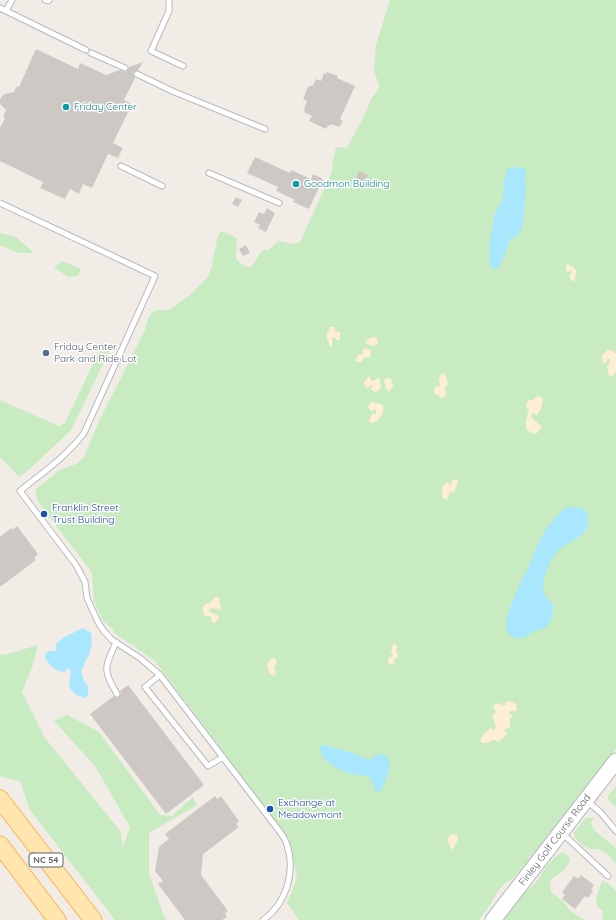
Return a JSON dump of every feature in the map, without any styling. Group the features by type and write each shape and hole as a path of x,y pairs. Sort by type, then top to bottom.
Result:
{"main road":[{"name":"NC 54","path":"0,799 93,920"},
{"name":"NC 54","path":"0,846 57,920"}],"street":[{"name":"Finley Golf Course Road","path":"493,920 616,761"}],"lane":[{"path":"6,11 12,0"},
{"path":"45,0 49,0"},
{"path":"169,0 169,11 151,52 183,66"},
{"path":"0,8 125,68"},
{"path":"137,74 172,91 265,129"},
{"path":"121,166 162,186"},
{"path":"209,173 279,203"},
{"path":"0,202 155,276 84,434 63,457 20,491 76,565 85,582 87,598 103,630 116,642 140,658 160,675 223,756 280,832 287,844 290,865 287,888 278,906 263,920"},
{"path":"116,642 106,665 108,679 117,694"},
{"path":"160,675 145,687 208,766 223,756"},
{"path":"586,800 600,812 616,831"},
{"path":"561,832 608,876"}],"green space":[{"path":"390,0 616,0 616,749 514,878 504,884 479,920 299,920 287,903 297,878 289,839 155,661 113,632 114,630 103,621 94,601 92,573 38,502 36,489 61,469 76,464 84,457 99,421 145,330 150,316 154,311 168,310 175,306 189,296 207,278 211,269 218,235 221,232 237,238 236,259 249,267 263,250 269,250 278,241 293,244 300,242 331,174 336,148 347,148 366,112 371,99 378,90 379,86 374,70 376,45"},
{"path":"0,233 16,237 34,253 18,253 0,245"},
{"path":"62,261 81,269 78,276 69,277 54,268"},
{"path":"103,343 111,344 109,352 71,430 31,468 19,477 0,457 0,400 59,426 65,423"},
{"path":"38,645 32,668 22,692 45,738 121,832 122,848 130,827 95,766 54,721 67,715 99,732 160,815 172,816 193,797 197,805 149,833 149,874 164,916 167,920 115,920 30,810 20,781 1,777 0,775 0,654 4,655"},
{"path":"616,786 616,807 608,800 608,796"},
{"path":"594,817 591,823 595,831 616,848 616,864 607,854 597,849 590,849 582,845 574,837 574,832 586,818"},
{"path":"562,852 569,856 570,861 563,871 550,880 551,892 565,903 570,911 585,920 503,920 524,893 538,880 546,867"},
{"path":"602,880 616,891 616,920 602,920 603,911 597,906 596,899"}],"sand":[{"path":"568,264 576,270 574,282 569,276 572,270 569,272 566,271 566,265"},
{"path":"330,327 335,327 335,331 340,332 339,340 336,340 335,337 332,338 332,347 329,345 327,340 327,332 329,331"},
{"path":"374,337 377,339 377,344 372,346 366,343 366,341 370,338"},
{"path":"367,348 371,351 370,358 365,357 361,362 357,362 356,360 358,355 363,354 362,350"},
{"path":"608,350 614,351 616,354 616,372 611,377 607,367 611,359 608,359 605,364 602,361 602,355"},
{"path":"444,373 448,385 444,387 446,396 441,398 433,391 436,386 441,386 439,379"},
{"path":"369,376 373,381 378,378 380,379 381,388 378,391 375,392 372,390 372,385 367,388 365,387 364,382"},
{"path":"388,378 392,380 391,383 394,385 388,391 385,388 386,385 384,382 385,379"},
{"path":"537,396 543,398 541,409 537,415 533,413 531,414 532,418 542,427 537,433 534,434 526,428 526,420 529,411 526,405 529,400 533,400"},
{"path":"372,402 383,405 383,411 378,420 370,423 369,420 373,413 376,415 375,409 372,411 368,407"},
{"path":"454,479 458,481 454,493 450,492 447,500 442,497 443,485 448,482 451,486 452,480"},
{"path":"215,597 219,598 221,608 220,610 211,608 209,611 219,616 215,623 213,623 210,616 205,616 202,608 205,604 209,604"},
{"path":"393,644 397,646 396,652 398,654 397,658 394,659 394,664 392,665 388,663 389,658 393,656 391,652"},
{"path":"272,658 277,662 274,668 276,674 274,676 269,673 267,664"},
{"path":"510,701 515,703 517,709 516,711 509,711 509,714 513,715 510,719 510,727 502,731 507,732 507,734 499,742 493,740 487,743 482,743 480,740 485,732 488,731 489,728 494,730 496,726 492,716 496,712 493,707 494,705 498,703 504,706 506,702"},
{"path":"453,834 457,835 458,839 453,849 451,849 447,838"}],"water":[{"path":"508,168 524,168 527,173 524,177 526,186 523,223 516,238 512,237 499,267 495,269 492,268 489,262 490,240 495,213 502,201 504,191 503,183"},
{"path":"566,507 576,507 586,510 588,525 586,530 578,538 557,552 547,569 543,588 544,593 554,605 551,621 544,629 537,630 527,636 514,638 506,631 508,614 514,597 546,529"},
{"path":"83,628 91,633 92,643 90,652 81,671 83,679 88,686 88,695 84,698 75,694 69,687 71,671 69,668 64,672 54,669 45,657 46,653 49,651 56,651 56,644 63,638"},
{"path":"323,745 347,751 369,760 377,755 383,754 387,757 389,767 387,778 379,793 376,792 371,779 368,776 361,776 346,772 325,759 321,753 320,746"}],"building":[{"name":"Friday Center","path":"36,49 78,69 80,63 106,75 120,70 126,72 129,67 143,62 138,70 133,73 135,78 124,100 132,104 113,143 123,148 118,158 108,154 92,188 83,184 79,194 70,189 65,199 40,188 43,182 0,161 0,128 5,118 3,117 6,110 0,104 0,99 4,94 14,92 17,86 19,87"},
{"path":"327,72 338,76 337,78 355,86 340,119 343,121 339,127 331,124 330,126 328,125 326,129 309,121 312,116 304,112 307,101 303,99 308,87 313,85 316,79 321,81 324,73 326,74"},
{"name":"Goodmon Building","path":"255,157 290,173 291,170 311,179 313,174 323,179 309,209 293,202 295,200 276,191 278,187 247,173"},
{"path":"359,171 368,175 365,182 356,178"},
{"path":"236,197 242,200 238,207 232,204"},
{"path":"267,208 275,213 266,232 258,228 260,225 254,222 259,212 264,214"},
{"path":"246,245 250,253 243,256 239,249"},
{"path":"17,526 38,554 34,558 36,560 0,587 0,537 11,528 12,530"},
{"path":"128,685 204,785 166,814 90,714 114,696 117,698 119,697 121,694 120,691"},
{"path":"215,796 217,799 221,796 239,821 236,824 239,827 203,854 201,875 228,911 225,913 227,917 222,920 185,920 158,884 163,881 155,871 159,847 169,839 165,834"},
{"path":"581,875 594,885 591,890 593,891 588,898 585,896 575,909 562,899 565,895 562,892 574,876 578,879"}],"place":[{"name":"Friday Center","path":"66,107"},
{"name":"Goodmon Building","path":"296,184"},
{"name":"Friday Center Park and Ride Lot","path":"46,353"},
{"name":"Franklin Street Trust Building","path":"44,514"},
{"name":"Exchange at Meadowmont","path":"270,809"}]}
